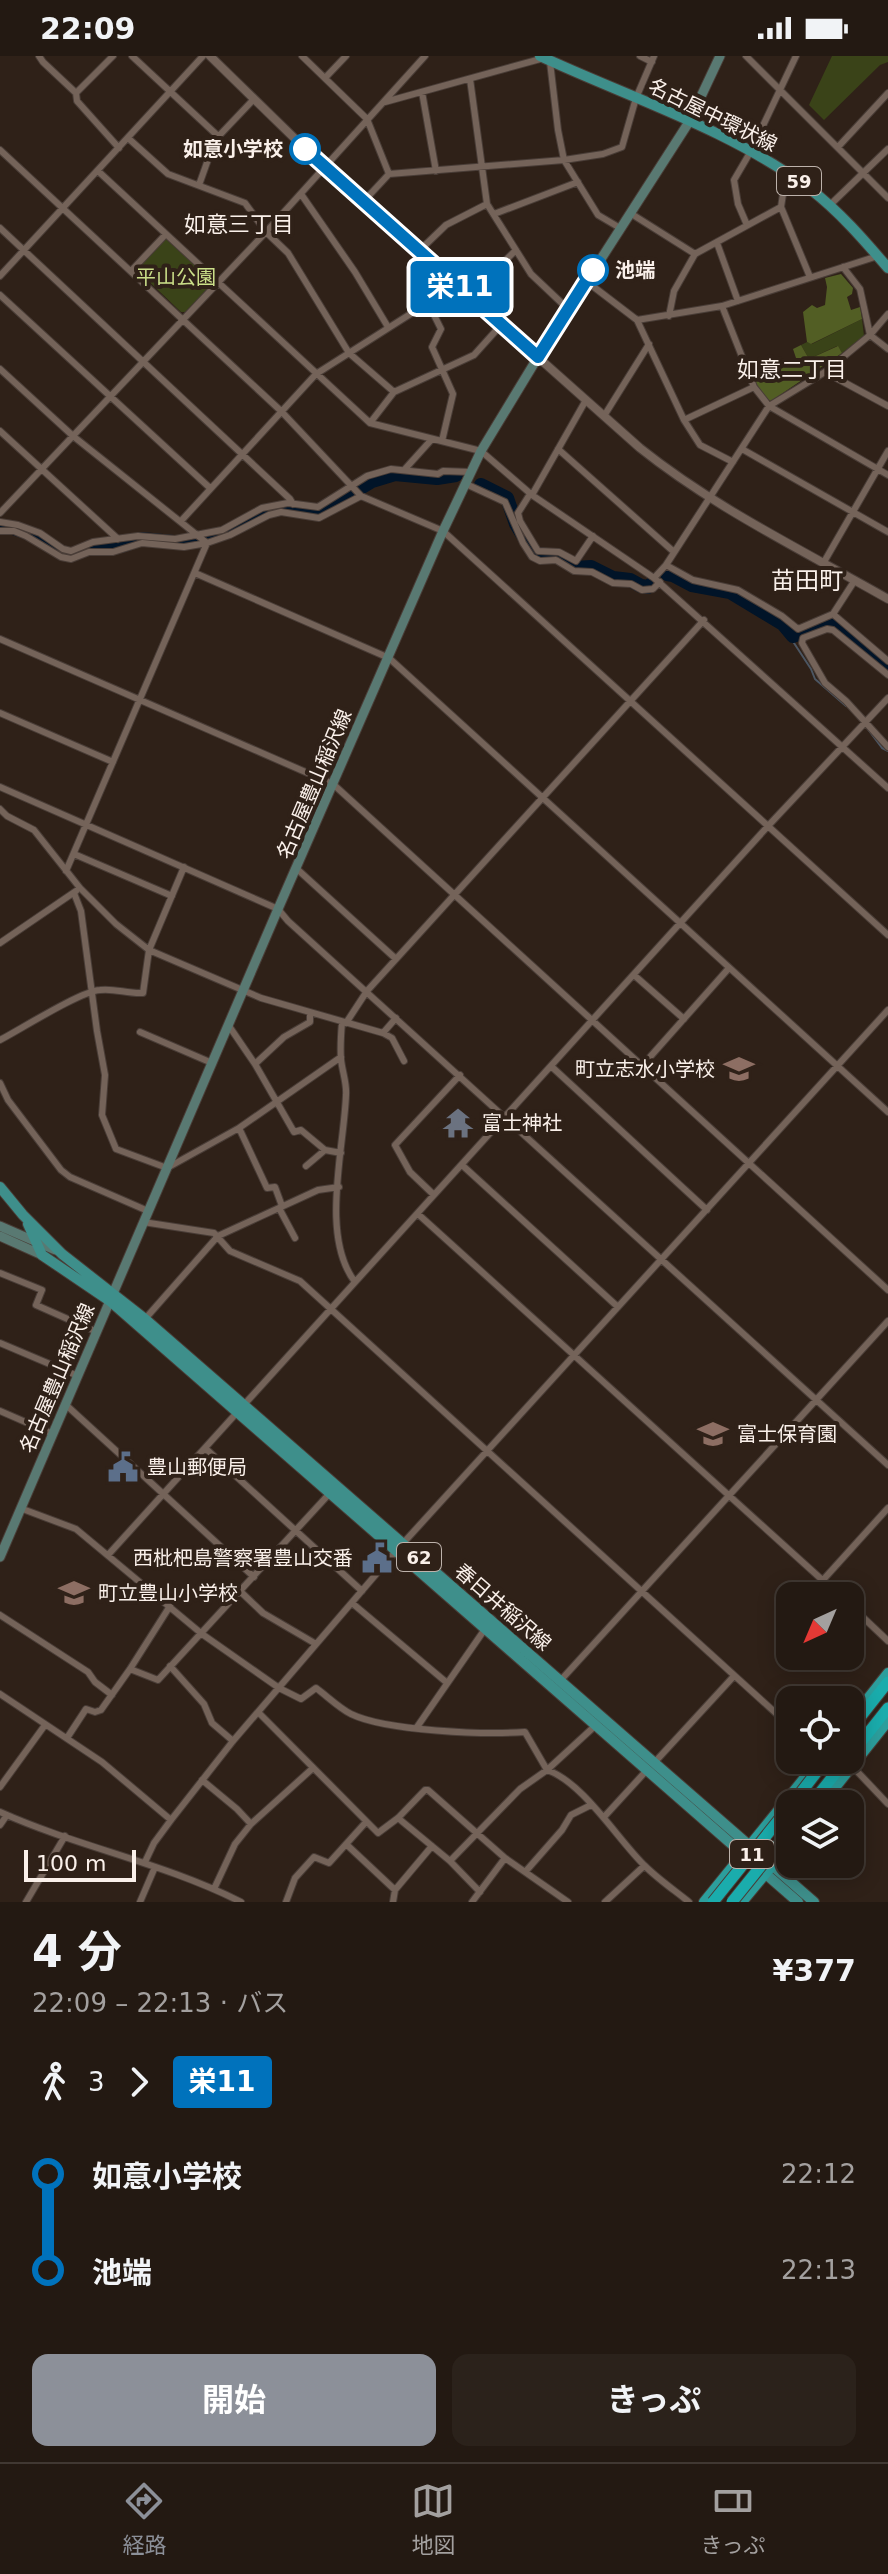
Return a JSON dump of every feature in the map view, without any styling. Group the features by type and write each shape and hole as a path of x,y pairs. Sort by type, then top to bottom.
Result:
{"highway":[{"path":"864,1703 888,1673"},
{"path":"864,1712 888,1682"},
{"path":"864,1724 888,1694"},
{"path":"864,1741 888,1708"},
{"path":"864,1746 888,1721"},
{"path":"704,1902 807,1774"},
{"path":"757,1835 767,1833 813,1774"},
{"name":"11","path":"803,1790 815,1774"},
{"path":"823,1790 838,1774"},
{"name":"11","path":"713,1902 776,1824"},
{"name":"11","path":"732,1902 776,1847"},
{"path":"742,1902 776,1861"}],"main road":[{"name":"名古屋豊山稲沢線","path":"0,1557 278,909 481,451 689,122 720,56"},
{"name":"名古屋中環状線","path":"545,58 751,151 830,205 888,268"},
{"name":"春日井稲沢線","path":"0,1187 62,1254 400,1547 560,1681 599,1721"},
{"name":"春日井稲沢線","path":"23,1215 42,1255 145,1319 330,1493 400,1547 485,1629 599,1721 746,1850 814,1902"},
{"path":"0,1226 62,1254"},
{"path":"0,1236 42,1255"},
{"name":"春日井稲沢線","path":"769,1869 798,1902"}],"street":[{"path":"40,56 76,93 77,101 119,148"},
{"path":"76,93 113,56"},
{"path":"132,56 218,136"},
{"path":"0,276 203,56"},
{"path":"210,56 325,168 676,477 888,599"},
{"path":"302,56 367,119 389,174"},
{"path":"325,78 346,56"},
{"path":"0,513 219,283 425,56"},
{"path":"363,202 389,174 564,160 603,154 622,147 636,98 653,59 640,56"},
{"path":"746,56 888,198"},
{"path":"747,225 738,204 734,180 796,56"},
{"path":"383,103 545,58 564,160 598,215 620,228"},
{"path":"470,79 485,168 487,204 531,274 568,309"},
{"path":"422,92 436,171"},
{"path":"838,147 888,93"},
{"path":"199,185 218,136 253,100"},
{"path":"128,138 168,174 245,203 266,232 288,253 349,353 394,392"},
{"path":"830,205 888,149"},
{"path":"0,150 281,411 357,492 443,531 888,935"},
{"path":"98,171 370,423 481,451 531,495 657,580 888,788"},
{"path":"794,178 783,194 781,207 810,277"},
{"path":"494,214 578,182"},
{"path":"301,194 355,272 388,327"},
{"path":"419,251 446,225 487,204"},
{"path":"669,316 674,291 695,254 781,207"},
{"path":"630,213 695,254"},
{"path":"0,228 293,504"},
{"path":"131,271 166,234"},
{"path":"717,243 738,301"},
{"path":"469,296 516,250"},
{"path":"637,320 722,306 878,256"},
{"path":"843,267 860,289 870,335 888,349"},
{"path":"586,281 637,320 684,420 700,445 733,462"},
{"path":"181,521 316,374 456,285"},
{"path":"0,295 210,488"},
{"path":"428,303 441,329 432,347 453,394 442,441"},
{"path":"722,306 754,387 769,406 888,475"},
{"path":"466,484 505,502 532,557 540,561 556,560 574,571 592,572 613,583 631,584 642,590 653,589 769,406 825,372 870,335 888,314"},
{"path":"370,423 394,392 474,355 501,325"},
{"path":"604,416 649,344"},
{"path":"0,369 73,436 202,539"},
{"path":"825,372 888,406"},
{"path":"684,420 754,387"},
{"path":"586,400 518,513 538,551 559,552 576,561 593,536"},
{"path":"0,431 118,540"},
{"path":"405,469 432,439"},
{"path":"558,449 674,552"},
{"path":"742,449 888,532"},
{"path":"824,562 888,451"},
{"path":"0,522 40,533 71,551 93,542 138,536 202,539 230,535 281,512 319,518 357,492 367,476 391,469 438,474 443,471 471,472"},
{"path":"0,531 14,531 61,557 71,559 89,552 113,552 142,543 184,547 262,508 293,504 318,507 357,492"},
{"path":"66,871 195,573 202,539"},
{"path":"666,565 693,580 738,590 798,629 833,614 855,580"},
{"path":"195,573 389,658 888,1112"},
{"path":"833,614 888,661"},
{"path":"355,1282 349,1274 339,1243 336,1210 347,1091 341,1057 344,1022 367,991 704,620"},
{"path":"888,675 833,630 827,629 803,638 802,643 825,683 888,747"},
{"path":"0,639 333,784 888,1290"},
{"path":"108,1555 768,826 888,698"},
{"path":"0,713 113,762"},
{"path":"0,788 278,909 888,1465"},
{"path":"0,809 34,830 77,890 149,950 244,991 310,1014 383,1033 392,1038 404,1061"},
{"path":"74,854 172,896"},
{"path":"0,1040 92,991 143,993 149,950 184,867"},
{"path":"297,869 396,959"},
{"path":"0,943 77,890"},
{"path":"77,890 105,1075 102,1115 105,1129 116,1149 167,1168 239,1128 341,1057"},
{"path":"642,1066 729,968"},
{"path":"634,975 684,1019"},
{"path":"145,1862 154,1843 233,1741 400,1547 888,1010"},
{"path":"255,1064 284,1037 310,1022 310,1014"},
{"path":"383,1033 396,1018"},
{"path":"229,1026 294,1132 301,1130 325,1150 341,1153"},
{"path":"140,1032 212,1063"},
{"path":"552,1067 707,1210"},
{"path":"434,1195 410,1172 395,1145 460,1075"},
{"path":"0,1083 8,1100 61,1170 70,1177 148,1211"},
{"path":"239,1128 256,1162 263,1185 275,1187 280,1207 295,1238"},
{"path":"306,1166 325,1150"},
{"path":"462,1165 618,1307"},
{"path":"145,1319 218,1236 318,1190 339,1187"},
{"path":"418,1214 823,1580 888,1508"},
{"path":"143,1222 214,1233 230,1251 300,1281 776,1714"},
{"path":"0,1273 42,1290 36,1305 97,1332"},
{"path":"560,1681 888,1321"},
{"path":"0,1343 78,1376"},
{"path":"65,1404 254,1577"},
{"path":"0,1411 53,1434"},
{"path":"205,1448 362,1591"},
{"path":"130,1669 158,1680 330,1493"},
{"path":"20,1508 76,1529 202,1634 279,1688 301,1699 316,1688 349,1713 372,1722 503,1734 525,1732 547,1770 557,1773 604,1817 644,1866 689,1902"},
{"path":"241,1592 263,1613 316,1644"},
{"path":"352,1603 446,1682"},
{"path":"67,1738 86,1709 101,1710 170,1606"},
{"path":"0,1615 88,1672 112,1695"},
{"path":"864,1618 888,1641"},
{"path":"417,1727 485,1629"},
{"path":"170,1666 204,1704 212,1723 233,1741"},
{"path":"604,1817 734,1676"},
{"path":"0,1694 102,1762 171,1820"},
{"path":"258,1712 378,1833 428,1790 505,1858 568,1902"},
{"path":"450,1861 520,1789 547,1770 599,1721"},
{"path":"0,1787 45,1725"},
{"path":"214,1889 235,1844 251,1824 313,1768"},
{"path":"861,1774 888,1804"},
{"path":"202,1780 251,1824"},
{"path":"526,1871 571,1815 591,1805"},
{"path":"0,1825 3,1813 145,1862 241,1902"},
{"path":"398,1818 450,1861 480,1892"},
{"path":"286,1902 303,1867 314,1857 329,1863 366,1822"},
{"path":"26,1902 65,1836"},
{"path":"346,1844 395,1890"},
{"path":"393,1902 395,1890 432,1846"},
{"path":"472,1902 505,1858"},
{"path":"605,1902 644,1866"},
{"path":"140,1902 155,1867"}],"green space":[{"path":"832,56 888,56 888,62 880,65 824,120 809,105"},
{"name":"平山公園","path":"163,240 167,240 211,280 212,284 185,312 181,312 138,271 138,267"},
{"path":"841,274 853,288 852,294 847,297 851,310 860,307 862,319 811,344 807,342 803,312 812,305 817,308 825,305 825,278"},
{"path":"862,319 864,336 842,353 837,346 809,359 801,345 807,342 812,344"},
{"path":"801,345 809,359 838,346 842,353 771,401 768,400 755,384 751,373 761,368 764,371 786,360 788,363 796,358 793,349"}],"waterway":[{"path":"0,527 10,527 39,537 61,553 71,555 93,547 121,546 142,539 184,543 224,533 264,512 281,508 319,513 372,481 395,474 437,478 456,475"},
{"path":"481,485 507,498 516,524 534,554 558,556 576,568 591,567 613,578 630,580 641,586 648,587 653,583"},
{"path":"667,574 692,585 730,592 783,624 793,636 831,622 888,669"},
{"path":"793,636 792,640 815,679 846,706"},
{"path":"867,728 882,748 888,751"}],"bus line":[{"name":"栄11","path":"305,149 538,357 593,270"}],"place":[{"name":"如意小学校","path":"305,149"},
{"name":"池端","path":"593,270"},
{"name":"町立志水小学校","path":"739,1069"},
{"name":"富士神社","path":"458,1123"},
{"name":"富士保育園","path":"713,1434"},
{"name":"豊山郵便局","path":"123,1467"},
{"name":"西枇杷島警察署豊山交番","path":"377,1558"},
{"name":"町立豊山小学校","path":"74,1593"}],"district":[{"name":"如意三丁目","path":"239,224"},
{"name":"如意二丁目","path":"792,369"},
{"name":"苗田町","path":"807,581"}]}
